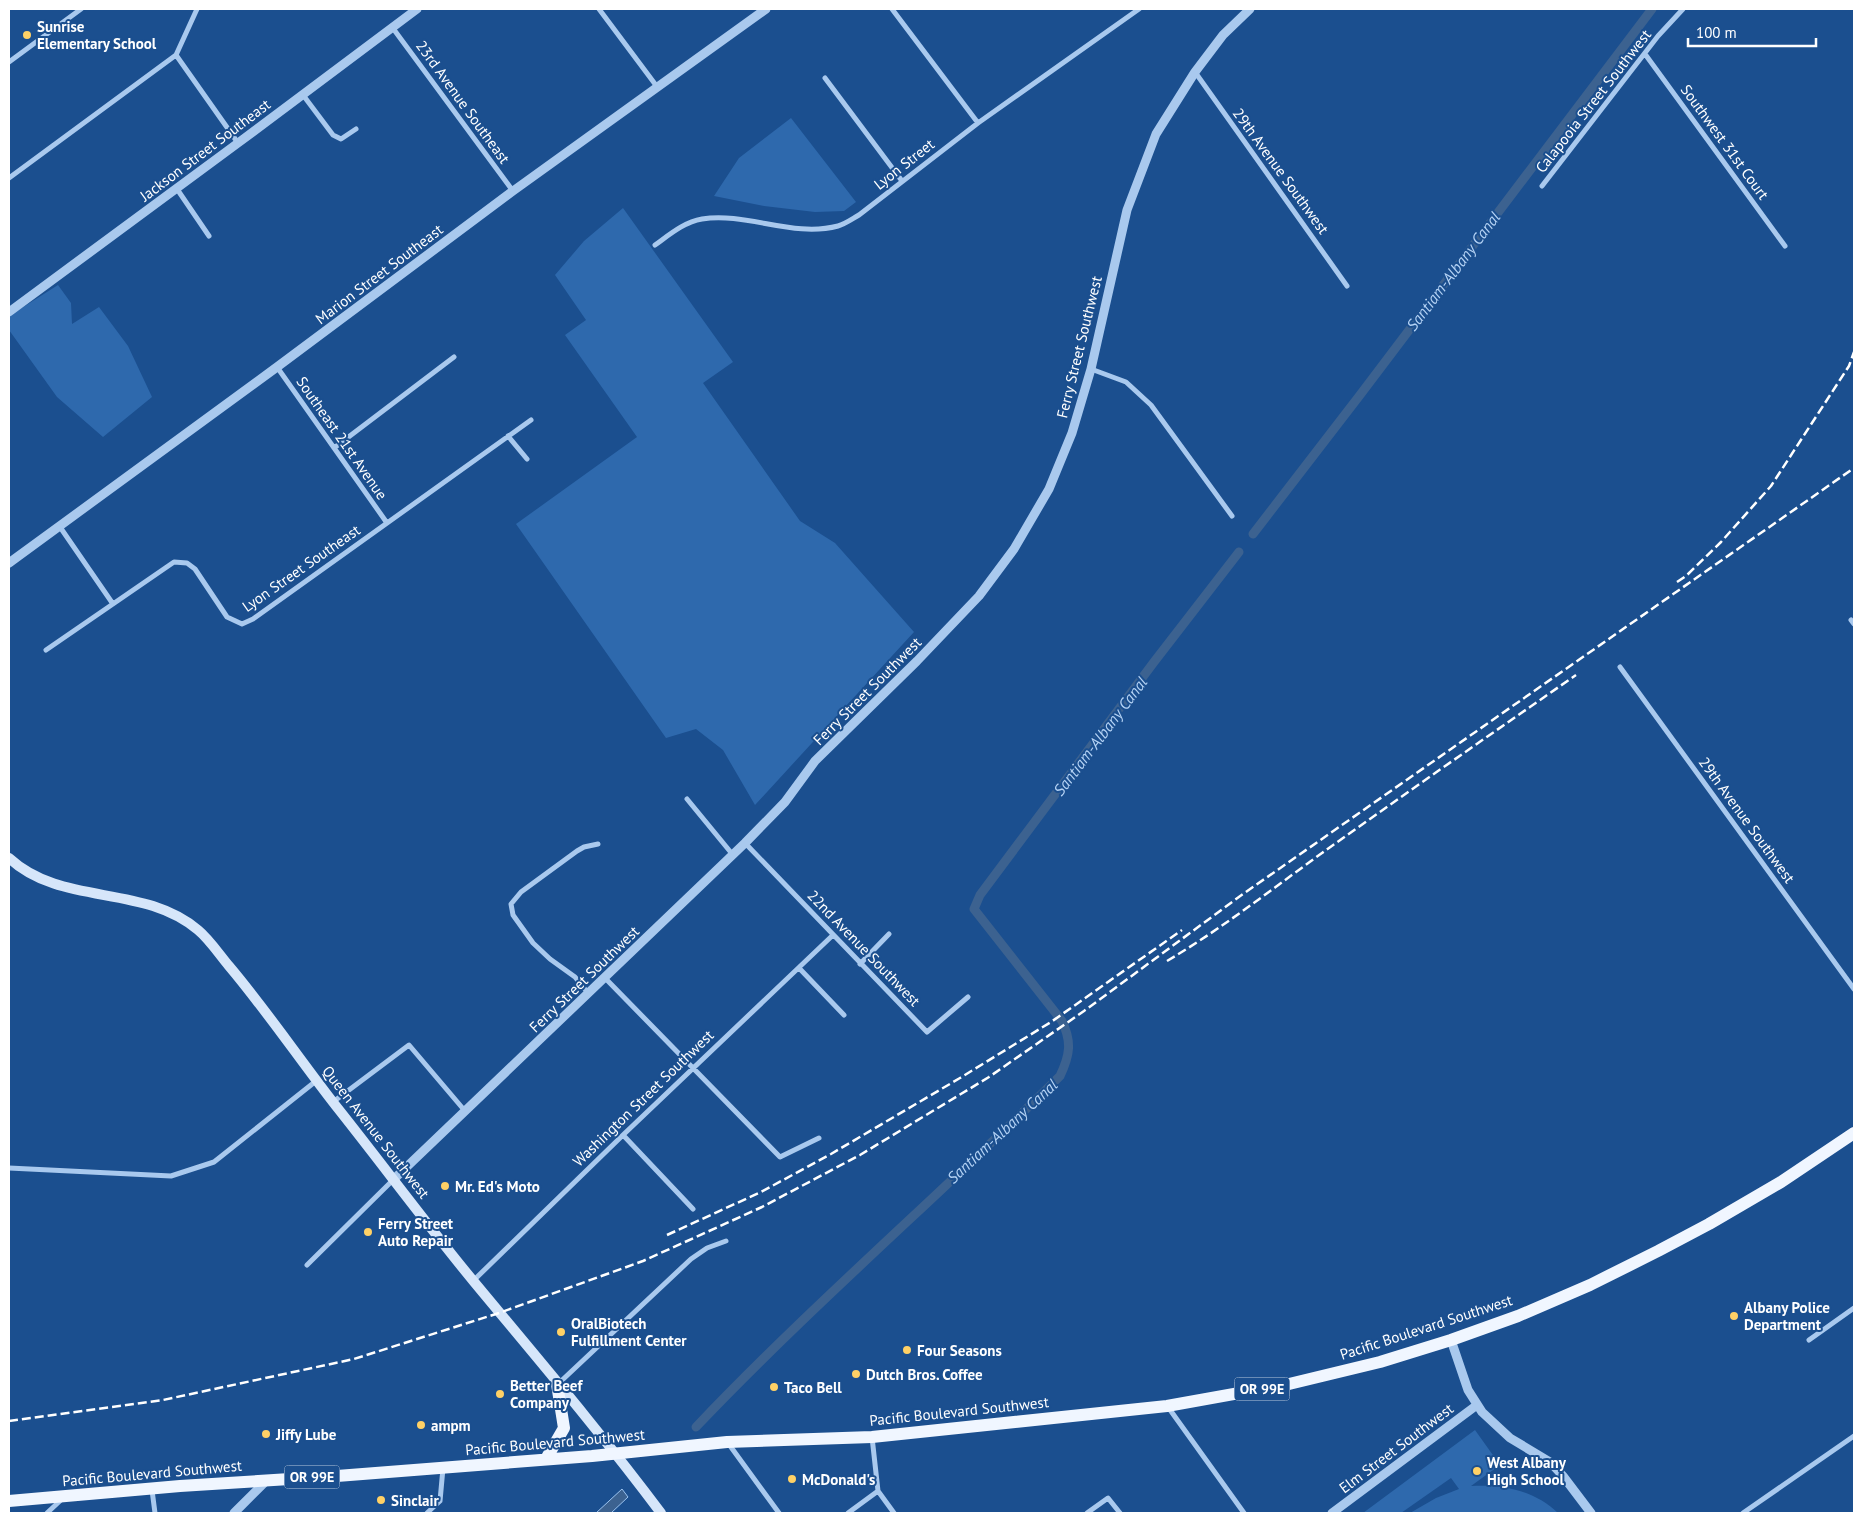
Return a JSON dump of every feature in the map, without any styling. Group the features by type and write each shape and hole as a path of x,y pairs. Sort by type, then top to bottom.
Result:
{"main road":[{"name":"Queen Avenue Southwest","path":"9,858 31,874 62,887 131,899 171,912 199,930 244,984 333,1102 474,1281 661,1513"},
{"name":"Pacific Boulevard Southwest","path":"9,1501 615,1454 727,1442 872,1437 1168,1406 1289,1384 1380,1362 1451,1340 1518,1316 1604,1278 1658,1252 1781,1182 1854,1133"},
{"path":"546,1459 564,1428 557,1384"}],"street":[{"path":"9,62 81,9"},
{"path":"9,178 176,55 197,9"},
{"name":"Jackson Street Southeast","path":"9,312 238,144 417,9"},
{"path":"599,9 658,88"},
{"name":"Marion Street Southeast","path":"9,564 513,191 766,9"},
{"path":"892,9 978,123"},
{"name":"Lyon Street","path":"655,245 686,224 701,219 725,219 819,229 840,226 858,215 978,123 1139,9"},
{"name":"Ferry Street Southwest","path":"306,1265 464,1111 745,844 785,802 815,761 917,661 979,596 1014,549 1049,489 1072,433 1091,369 1126,210 1156,134 1194,72 1223,35 1250,9"},
{"name":"Calapooia Street Southwest","path":"1542,186 1644,54 1683,9"},
{"name":"23rd Avenue Southeast","path":"392,27 513,191"},
{"name":"Southwest 31st Court","path":"1644,54 1785,246"},
{"path":"176,55 238,144"},
{"name":"29th Avenue Southwest","path":"1194,72 1347,286"},
{"path":"825,78 902,181"},
{"path":"303,95 334,135 341,139 356,129"},
{"path":"177,189 209,236"},
{"path":"334,448 454,357"},
{"name":"Southeast 21st Avenue","path":"277,367 387,523"},
{"path":"1091,369 1126,382 1151,404 1232,516"},
{"name":"Lyon Street Southeast","path":"46,650 174,562 187,563 195,569 227,617 242,624 253,619 530,420"},
{"path":"508,436 526,459"},
{"path":"60,527 112,604"},
{"name":"29th Avenue Southwest","path":"1620,667 1854,989"},
{"path":"687,799 733,855"},
{"path":"589,994 575,977 550,959 533,943 512,915 511,904 521,892 577,851 584,847 598,844"},
{"name":"22nd Avenue Southwest","path":"745,844 927,1032 968,997"},
{"path":"860,964 889,934"},
{"name":"Washington Street Southwest","path":"474,1281 623,1135 833,935"},
{"path":"799,968 844,1015"},
{"path":"605,978 780,1157 819,1138"},
{"path":"333,1102 410,1044 464,1111"},
{"path":"9,1168 171,1176 214,1162 317,1080"},
{"path":"623,1135 692,1209"},
{"path":"557,1384 692,1259 707,1248 726,1241"},
{"path":"1809,1340 1854,1308"},
{"path":"1451,1340 1471,1398 1489,1420 1510,1438 1550,1462 1563,1476 1590,1513"},
{"name":"Elm Street Southwest","path":"1332,1513 1477,1405"},
{"path":"1168,1406 1244,1513"},
{"path":"1743,1513 1854,1436"},
{"path":"872,1437 878,1491 894,1513"},
{"path":"727,1442 779,1513"},
{"path":"427,1513 440,1501 443,1468"},
{"path":"234,1513 266,1480"},
{"path":"152,1490 155,1513"},
{"path":"848,1513 878,1491"},
{"path":"47,1513 64,1497"},
{"path":"1087,1513 1108,1498 1120,1513"}],"shaded area":[{"path":"791,118 856,202 844,211 815,212 764,206 714,196 739,158"},
{"path":"623,208 733,362 703,383 800,521 835,543 914,632 755,805 723,750 696,729 666,738 516,524 637,437 565,335 586,320 555,275 584,241"},
{"path":"58,285 71,303 72,324 99,307 128,346 152,397 103,437 57,397 9,330 9,316"},
{"path":"1475,1430 1500,1465 1471,1486 1494,1486 1517,1490 1539,1499 1558,1513 1410,1513 1436,1498 1459,1489 1451,1478 1401,1513 1363,1513"},
{"path":"622,1489 628,1497 611,1513 596,1513"}],"waterway":[{"name":"Santiam-Albany Canal","path":"1253,534 1652,9"},
{"name":"Santiam-Albany Canal","path":"696,1427 785,1337 1060,1076 1068,1055 1067,1036 1062,1021 974,909 980,895 1154,662 1239,552"}],"railway":[{"path":"1677,582 1686,576 1721,542 1771,486 1849,366 1854,352"},
{"path":"9,1421 163,1400 354,1359 499,1313 643,1261 762,1207 860,1155 989,1077 1084,1011 1243,894 1854,468"},
{"path":"1167,961 1226,923 1576,675"},
{"path":"667,1235 761,1192 831,1154 960,1078 1051,1022 1182,930"}],"place":[{"name":"Sunrise Elementary School","path":"27,35"},
{"name":"Mr. Ed's Moto","path":"445,1186"},
{"name":"Ferry Street Auto Repair","path":"368,1232"},
{"name":"Albany Police Department","path":"1734,1316"},
{"name":"OralBiotech Fulfillment Center","path":"561,1332"},
{"name":"Four Seasons","path":"907,1350"},
{"name":"Dutch Bros. Coffee","path":"856,1374"},
{"name":"Taco Bell","path":"774,1387"},
{"name":"Better Beef Company","path":"500,1394"},
{"name":"ampm","path":"421,1425"},
{"name":"Jiffy Lube","path":"266,1434"},
{"name":"West Albany High School","path":"1477,1471"},
{"name":"McDonald's","path":"792,1479"},
{"name":"Sinclair","path":"381,1500"}]}
